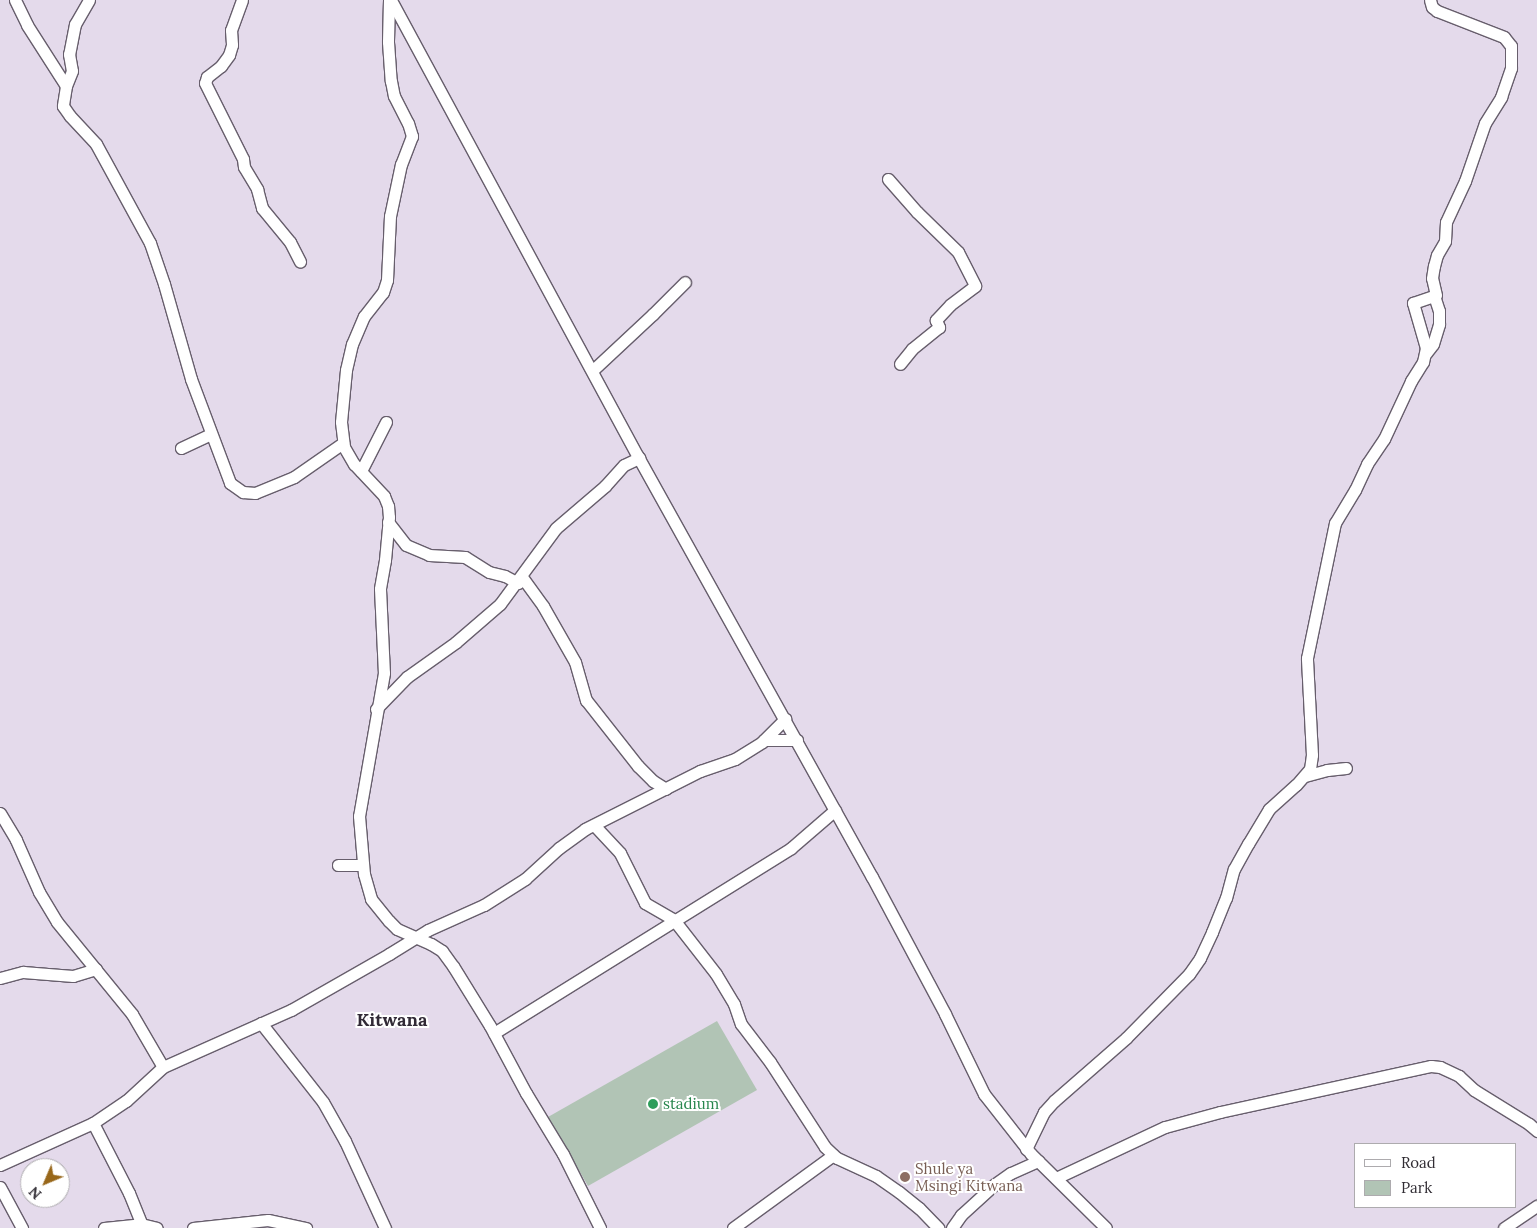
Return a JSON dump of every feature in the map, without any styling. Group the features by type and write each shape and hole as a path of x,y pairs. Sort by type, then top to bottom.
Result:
{"street":[{"path":"15,0 28,25 66,86"},
{"path":"89,0 75,24 69,54 72,71 62,101 65,110 96,144 150,243 190,374 230,483 243,492 255,493 294,477 343,443"},
{"path":"242,0 231,30 232,45 229,55 221,66 207,77 205,83 243,159 244,168 258,190 262,208 290,242 300,262"},
{"path":"390,0 492,191 797,740 933,992 984,1094 1026,1149 1106,1228"},
{"path":"390,0 388,42 392,87 394,96 408,122 412,136 401,164 390,216 387,280 383,292 364,316 352,344 346,370 341,422 343,443 354,464 384,496 388,506 380,597 384,673 360,800 359,816 363,865 371,899 378,909 397,929 442,951 461,978 563,1154 600,1228"},
{"path":"1305,776 1312,755 1307,658 1335,523 1355,490 1367,464 1384,440 1426,353 1433,344 1439,324 1439,311 1434,296 1436,292 1432,278 1437,254 1445,241 1446,222 1465,181 1485,123 1506,87 1511,62 1511,46 1504,37 1437,11 1432,7 1430,0"},
{"path":"888,179 917,212 958,252 976,286 950,305 936,320 940,326 912,349 900,364"},
{"path":"592,370 684,282"},
{"path":"1426,353 1413,305 1417,300 1434,296"},
{"path":"361,471 386,422"},
{"path":"181,448 211,434"},
{"path":"376,709 418,668 480,623 500,604 520,580 556,528 604,486 624,465 639,458"},
{"path":"388,522 406,545 429,555 465,557 489,572 520,580 543,606 575,662 586,700 638,766 653,781 666,789"},
{"path":"0,1166 92,1124 126,1101 163,1067 291,1010 428,930 484,905 525,879 570,839 700,771 735,759 764,740 785,719"},
{"path":"764,740 797,740"},
{"path":"1026,1149 1044,1112 1054,1101 1126,1038 1189,974 1200,958 1226,898 1234,869 1270,809 1305,776 1327,770 1346,768"},
{"path":"494,1033 791,848 835,810"},
{"path":"0,813 16,840 28,871 47,907 57,922 132,1014 163,1067"},
{"path":"594,825 614,844 620,853 645,903 674,920 716,974 734,1004 741,1024 770,1062 825,1147 833,1155 852,1167 876,1176 899,1192 919,1208 938,1228"},
{"path":"338,866 363,865"},
{"path":"0,978 23,972 73,976 96,969"},
{"path":"261,1023 323,1102 345,1141 385,1228"},
{"path":"1056,1178 1165,1127 1220,1112 1431,1066 1440,1067 1460,1076 1474,1090 1529,1124 1537,1131"},
{"path":"92,1124 129,1194 142,1226"},
{"path":"733,1228 833,1155"},
{"path":"952,1228 961,1215 995,1184 1011,1173 1038,1161"},
{"path":"0,1187 22,1228"},
{"path":"1504,1228 1537,1206"},
{"path":"193,1228 268,1220 306,1228"},
{"path":"104,1228 142,1226 157,1228"}],"green space":[{"name":"stadium","path":"717,1021 757,1090 588,1186 548,1117"}],"place":[{"name":"stadium","path":"653,1104"},
{"name":"Shule ya Msingi Kitwana","path":"905,1177"}],"district":[{"name":"Kitwana","path":"392,1020"}]}
